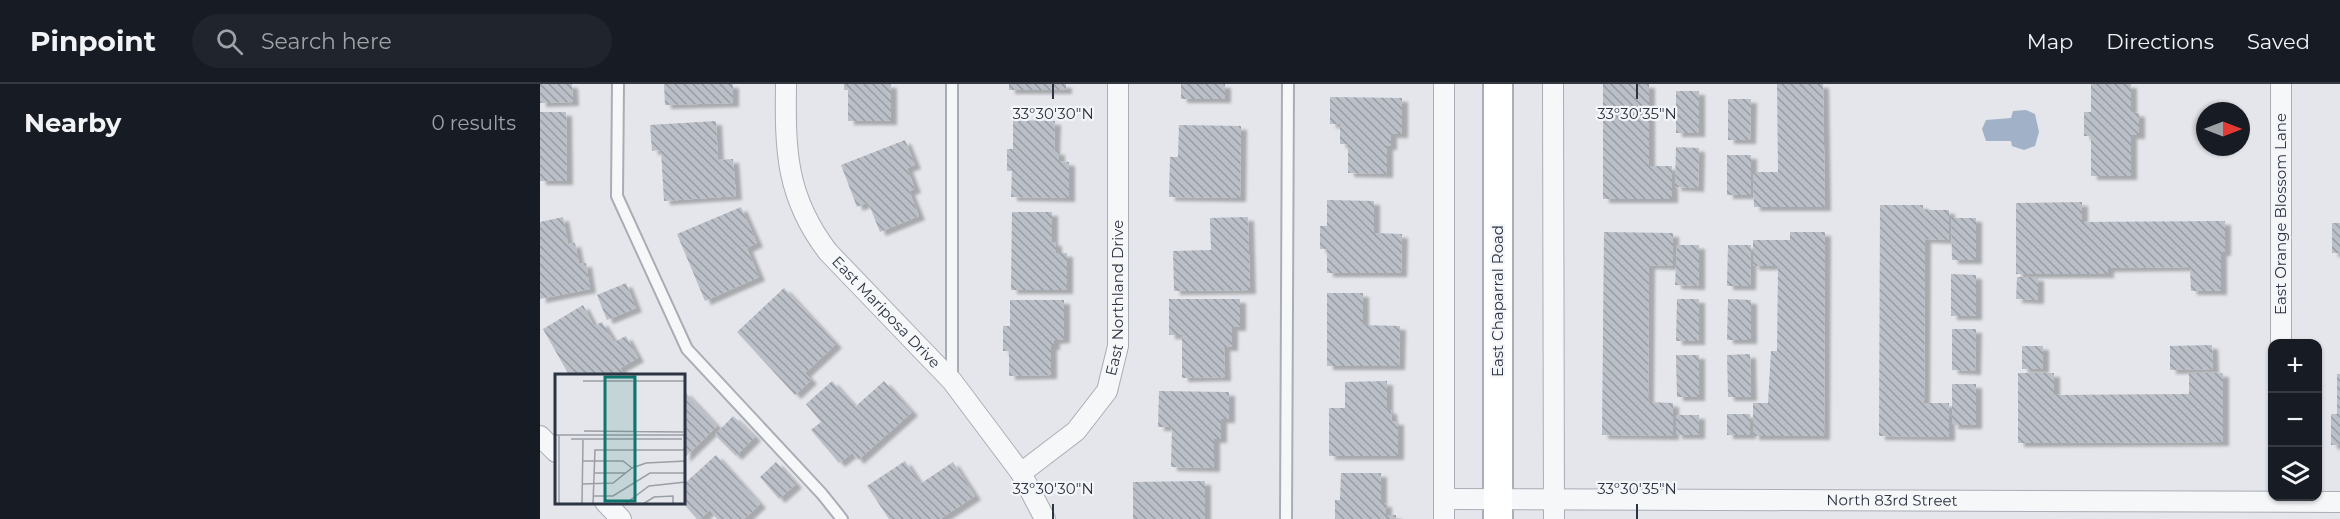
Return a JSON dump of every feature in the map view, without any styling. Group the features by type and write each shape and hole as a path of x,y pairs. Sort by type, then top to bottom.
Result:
{"main road":[{"name":"East Chaparral Road","path":"1498,84 1498,509"}],"street":[{"name":"East Mariposa Drive","path":"786,84 785,136 789,167 799,204 813,232 828,252 952,381 1021,473 1045,519"},
{"name":"East Northland Drive","path":"1021,473 1076,431 1107,391 1118,346 1118,84"},
{"path":"1444,84 1444,519"},
{"path":"1553,84 1554,519"},
{"name":"East Orange Blossom Lane","path":"2281,84 2281,339"},
{"path":"540,435 555,451"},
{"name":"North 83rd Street","path":"1444,499 1498,509 1554,499 2281,506 2340,502"},
{"path":"607,504 621,519"}],"lane":[{"path":"618,84 617,196 687,349 822,494 842,519"},
{"path":"952,84 952,381"},
{"path":"1286,519 1288,84"}],"water":[{"path":"2026,110 2035,114 2039,132 2035,146 2024,150 2012,146 2011,141 1986,141 1982,129 1986,120 2011,118 2013,111"}],"building":[{"path":"540,84 572,84 573,102 540,103"},
{"path":"664,84 733,84 733,103 665,105"},
{"path":"844,84 891,84 891,121 848,121 848,90 844,90"},
{"path":"1009,84 1066,84 1066,90 1009,90"},
{"path":"1181,84 1225,84 1225,99 1181,99"},
{"path":"1603,84 1649,84 1649,166 1672,166 1672,199 1603,199"},
{"path":"1777,84 1823,84 1825,207 1754,207 1753,172 1778,172"},
{"path":"2091,84 2131,84 2131,112 2139,113 2139,135 2131,135 2131,176 2091,176 2091,136 2084,136 2084,112 2091,112"},
{"path":"1676,91 1699,91 1699,133 1676,133"},
{"path":"1330,97 1402,98 1402,134 1391,134 1391,146 1387,146 1387,174 1348,173 1348,144 1340,144 1340,124 1330,124"},
{"path":"1728,99 1751,99 1750,140 1728,140"},
{"path":"540,112 566,112 567,181 540,181"},
{"path":"1013,120 1055,121 1054,151 1059,151 1059,161 1069,162 1069,198 1011,197 1012,171 1007,171 1007,149 1013,149"},
{"path":"716,121 718,160 733,159 736,196 664,201 661,150 652,151 650,125"},
{"path":"1179,125 1241,126 1240,198 1169,197 1170,157 1178,157"},
{"path":"905,140 915,165 907,168 915,189 909,191 919,216 880,232 868,202 857,207 841,165"},
{"path":"1676,147 1699,148 1698,188 1675,187"},
{"path":"1727,155 1751,155 1751,195 1727,195"},
{"path":"1327,200 1374,201 1374,233 1402,234 1401,273 1327,273 1327,249 1320,249 1320,226 1327,226"},
{"path":"2082,202 2082,222 2225,221 2225,252 2221,252 2221,291 2191,291 2190,267 2108,268 2108,274 2016,274 2016,203"},
{"path":"1880,205 1923,205 1923,210 1949,210 1949,240 1925,239 1924,403 1949,403 1949,437 1879,436"},
{"path":"741,207 757,243 747,248 759,277 705,301 677,234"},
{"path":"1012,212 1052,212 1052,242 1056,242 1056,253 1067,253 1067,290 1011,290"},
{"path":"563,217 568,244 575,243 579,264 586,263 590,289 540,299 540,222"},
{"path":"1248,217 1250,290 1174,291 1173,251 1211,250 1210,218"},
{"path":"1951,218 1976,218 1976,260 1952,260"},
{"path":"2332,223 2340,223 2340,253 2332,253"},
{"path":"1604,232 1673,233 1673,266 1649,265 1648,402 1673,403 1673,436 1602,435"},
{"path":"1790,232 1825,232 1824,436 1753,436 1753,403 1768,403 1771,351 1777,351 1778,266 1753,266 1753,240 1790,240"},
{"path":"1677,245 1699,245 1699,286 1675,285"},
{"path":"1728,245 1751,245 1750,286 1727,286"},
{"path":"1951,274 1976,275 1976,316 1951,316"},
{"path":"2017,277 2038,277 2038,300 2016,299"},
{"path":"626,283 636,308 607,320 597,295"},
{"path":"784,288 836,344 805,373 811,380 795,395 737,332"},
{"path":"1327,293 1363,293 1363,325 1400,326 1399,366 1327,366"},
{"path":"1169,299 1240,299 1240,327 1232,327 1232,347 1224,347 1225,377 1182,378 1182,335 1169,335"},
{"path":"1677,299 1699,299 1699,341 1676,341"},
{"path":"1728,299 1751,300 1751,340 1727,340"},
{"path":"1010,300 1064,300 1064,339 1054,340 1054,346 1051,346 1051,375 1009,376 1009,351 1003,351 1003,326 1010,326"},
{"path":"583,305 594,326 602,322 614,342 626,336 638,358 620,368 623,374 568,374 543,329"},
{"path":"1952,329 1976,329 1975,371 1952,370"},
{"path":"2212,345 2213,369 2170,370 2170,346"},
{"path":"2022,346 2043,346 2043,369 2022,369"},
{"path":"1750,354 1751,397 1728,397 1727,355"},
{"path":"1676,355 1699,355 1699,397 1677,397"},
{"path":"2018,373 2054,373 2054,395 2189,394 2189,373 2223,373 2223,442 2018,443"},
{"path":"2337,374 2340,374 2340,445 2331,445 2331,414 2337,414"},
{"path":"832,381 855,407 884,381 912,412 858,460 852,453 839,463 811,430 821,422 806,404"},
{"path":"1387,381 1387,410 1391,410 1392,421 1398,421 1398,456 1329,456 1329,408 1345,408 1345,382"},
{"path":"1952,384 1976,384 1976,425 1952,425"},
{"path":"1159,391 1229,392 1229,419 1221,419 1221,439 1214,439 1214,468 1171,467 1172,427 1158,427"},
{"path":"686,393 717,426 686,456"},
{"path":"1727,414 1750,414 1750,435 1727,435"},
{"path":"1676,415 1699,415 1699,435 1676,435"},
{"path":"733,416 755,437 736,456 715,435"},
{"path":"716,455 760,504 744,519 717,519 710,510 697,519 684,504 686,504 686,482"},
{"path":"905,461 920,484 953,462 975,496 940,519 889,519 867,486"},
{"path":"776,462 796,484 779,499 760,477"},
{"path":"1341,473 1381,473 1381,503 1386,503 1386,515 1396,515 1396,519 1335,519 1335,500 1340,500"},
{"path":"1205,481 1205,519 1133,519 1133,482"}]}
